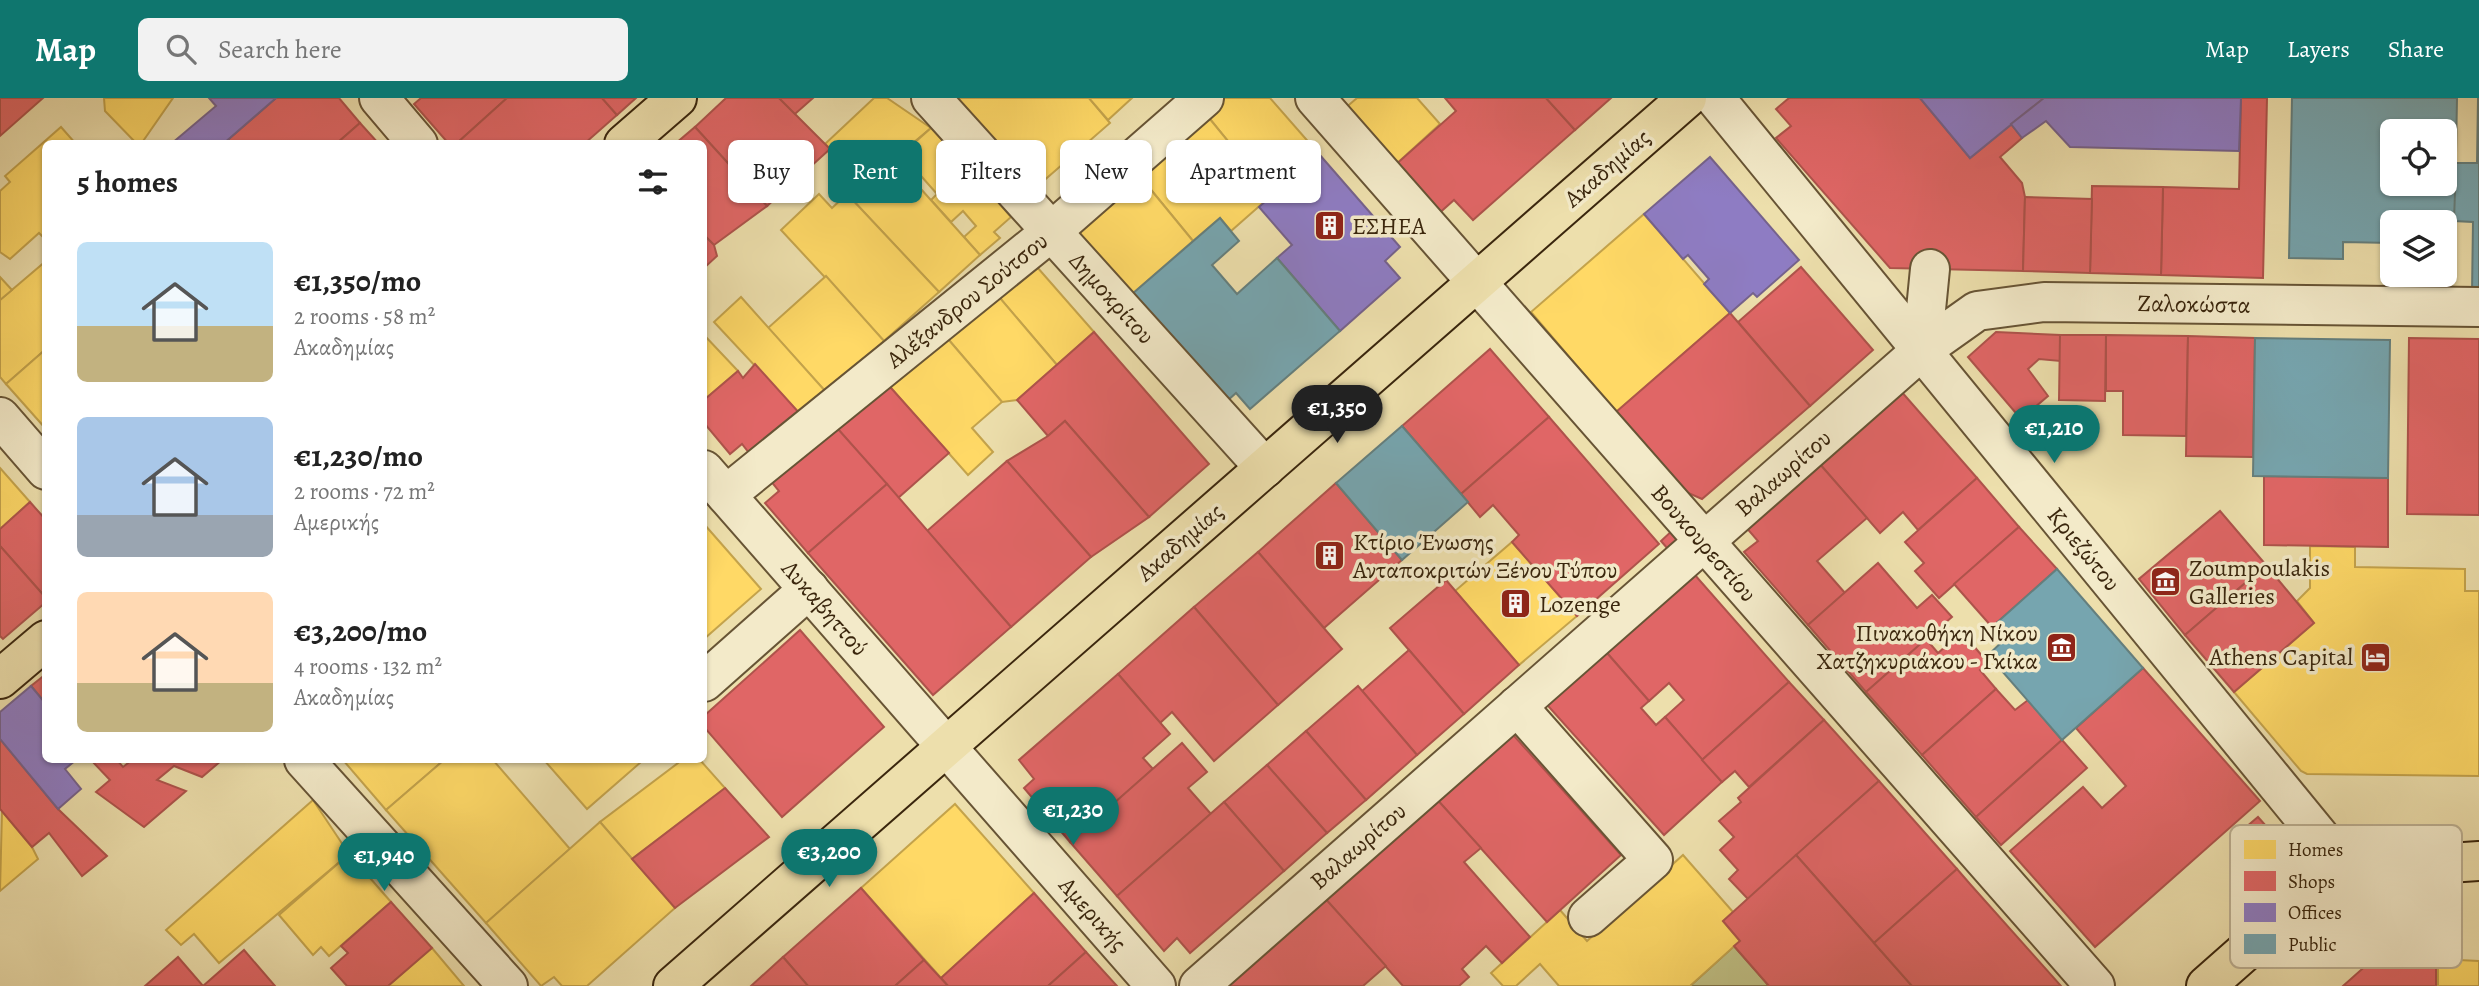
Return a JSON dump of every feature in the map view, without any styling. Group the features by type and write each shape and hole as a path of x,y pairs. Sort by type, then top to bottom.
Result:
{"main road":[{"path":"629,140 677,98"},
{"name":"Ακαδημίας","path":"673,986 1687,98"},
{"path":"0,679 42,643"},
{"path":"2206,986 2230,965"}],"street":[{"path":"379,98 415,140"},
{"name":"Δημοκρίτου","path":"930,98 1265,468"},
{"name":"Αλέξανδρου Σούτσου","path":"715,482 1052,231 1204,98"},
{"name":"Βουκουρεστίου","path":"1315,98 2095,986"},
{"name":"Κριεζώτου","path":"1715,98 2310,825"},
{"path":"1922,350 1930,269"},
{"name":"Ζαλοκώστα","path":"1922,350 1977,311 2044,302 2479,307"},
{"name":"Βαλαωρίτου","path":"1199,986 1922,350"},
{"path":"0,417 42,465"},
{"name":"Λυκαβηττού","path":"715,482 947,747"},
{"path":"707,679 809,589"},
{"path":"1517,706 1653,860 1588,917"},
{"name":"Αμερικής","path":"947,747 1156,986"},
{"path":"307,763 509,986"}],"green space":[{"path":"1734,946 1769,986 1690,986"}],"building: Homes":[{"path":"104,98 173,98 144,140 133,140 105,111"},
{"path":"874,98 887,98 931,128 917,140 829,140"},
{"path":"939,98 1089,98 1110,123 1090,140 1060,140 1060,167 1046,179 1046,140 975,140"},
{"path":"1089,98 1132,98 1108,120"},
{"path":"1223,98 1270,98 1307,140 1227,140 1205,113"},
{"path":"1357,98 1417,98 1440,124 1393,167 1343,110"},
{"path":"1205,113 1227,140 1175,140"},
{"path":"61,127 72,140 46,140"},
{"path":"931,128 942,140 936,140 936,193 922,177 922,140 918,140"},
{"path":"42,144 42,236 39,233 10,259 0,252 0,191 10,182 5,176"},
{"path":"1166,149 1166,203 1263,203 1231,231 1220,218 1193,241 1152,191 1152,161"},
{"path":"922,190 980,255 939,292 855,203 922,203"},
{"path":"1152,191 1193,241 1124,301 1067,232 1102,203 1152,203"},
{"path":"819,194 832,208 837,203 855,203 939,292 884,341 781,230 810,203 814,203"},
{"path":"936,195 936,203 999,203 1011,217 994,232 1000,238 980,255 964,237 976,226 963,211 951,222 931,200"},
{"path":"1644,214 1730,313 1616,412 1531,312"},
{"path":"1030,259 1094,332 1057,365 994,291"},
{"path":"42,264 42,352 6,384 0,377 0,300"},
{"path":"826,276 884,341 826,392 768,328"},
{"path":"0,277 12,290 0,300"},
{"path":"994,291 1057,365 1017,400 1002,402 942,332"},
{"path":"741,297 826,392 801,415 714,322"},
{"path":"942,332 1002,402 972,428 993,452 968,475 883,379"},
{"path":"707,338 738,371 707,397"},
{"path":"42,352 42,424 6,384"},
{"path":"0,468 30,502 0,529"},
{"path":"707,527 761,589 707,636"},
{"name":"Lozenge","path":"1512,542 1577,616 1519,665 1455,591"},
{"name":"Athens Capital","path":"2310,546 2355,547 2355,567 2465,569 2465,591 2479,591 2479,776 2307,774 2301,771 2234,692 2314,623 2297,601 2310,588"},
{"path":"346,763 441,763 386,810"},
{"path":"441,763 496,763 570,849 486,923 386,810"},
{"path":"547,763 640,763 587,809"},
{"path":"678,763 703,763 725,788 632,859 600,822"},
{"path":"313,800 349,854 219,963 194,934 181,945 166,930"},
{"path":"955,804 1034,893 941,978 861,888"},
{"path":"2,811 32,847 38,859 0,891"},
{"path":"600,822 675,908 587,986 562,986 554,977 541,986 486,923"},
{"path":"349,854 391,902 329,956 321,947 313,955 279,915"},
{"path":"1683,855 1733,912 1723,921 1740,941 1690,986 1559,986 1540,964 1516,986 1503,986 1491,973 1560,910 1587,941"},
{"path":"432,948 464,986 388,986"},
{"path":"2462,960 2479,961 2479,986 2438,986 2438,968 2462,968"}],"building: Shops":[{"path":"0,98 43,98 0,136"},
{"path":"276,98 339,98 360,123 341,140 228,140"},
{"path":"421,98 507,98 460,140 446,140 414,104"},
{"path":"507,98 602,98 617,115 589,140 460,140"},
{"path":"602,98 636,98 617,115"},
{"path":"726,98 779,98 828,147 828,151 814,163 814,140 728,140 728,163 695,127"},
{"path":"779,98 813,98 795,114"},
{"path":"1445,98 1546,98 1575,130 1473,220 1454,200 1436,216 1393,167 1456,111"},
{"path":"1546,98 1611,98 1575,130"},
{"path":"1789,98 1920,98 1970,158 2011,124 2022,138 2000,157 2022,183 2025,197 2023,271 1890,268 1776,138 1791,126 1776,109"},
{"path":"2241,98 2267,98 2263,278 2161,275 2163,187 2239,189"},
{"path":"360,123 375,140 341,140"},
{"path":"695,127 707,140 680,140"},
{"path":"707,140 728,163 728,203 764,203 767,206 714,245 707,238"},
{"path":"2092,186 2163,187 2161,275 2090,273"},
{"path":"2025,197 2092,199 2090,273 2023,271"},
{"path":"707,238 714,245 717,256 707,265"},
{"path":"1801,267 1873,350 1810,406 1738,322"},
{"path":"1730,313 1810,406 1702,499 1686,492 1616,412"},
{"path":"1094,332 1209,464 1149,517 1065,421 1048,436 1017,400"},
{"path":"1996,332 2060,335 2060,361 2039,359 2028,369 2048,396 2021,419 1968,357"},
{"path":"2060,335 2106,335 2105,401 2059,400"},
{"path":"2106,335 2188,336 2186,436 2123,435 2123,391 2106,391"},
{"path":"2188,336 2255,338 2253,457 2186,456"},
{"path":"2409,338 2479,339 2479,515 2407,514"},
{"path":"1490,349 1549,417 1461,494 1402,426"},
{"path":"755,364 801,415 753,458 742,444 730,454 707,427 707,397 738,371 743,378"},
{"path":"883,379 949,453 898,498 829,419"},
{"path":"1900,390 1977,478 1918,530 1903,512 1880,533 1818,462"},
{"path":"1549,417 1659,544 1577,616 1512,542 1519,535 1493,505 1480,517 1461,494"},
{"path":"829,419 887,484 808,553 765,503 779,491 766,475"},
{"path":"1065,421 1149,517 1091,557 1007,461 1048,436"},
{"path":"1007,461 1091,557 1011,627 927,531"},
{"path":"1818,462 1867,518 1817,561 1845,593 1808,625 1744,552 1758,541 1745,526"},
{"path":"2264,476 2388,478 2388,547 2264,545"},
{"path":"1977,478 2019,527 1939,598 1915,571 1924,563 1905,542"},
{"name":"Κτίριο Ένωσης Ανταποκριτών Ξένου Τύπου","path":"1336,483 1402,560 1324,628 1258,552"},
{"path":"887,484 1011,627 933,695 808,553"},
{"path":"30,502 42,516 42,593 0,546 0,529"},
{"path":"2220,511 2266,565 2185,635 2139,579"},
{"path":"2019,527 2057,569 1992,627 1954,584"},
{"path":"1675,528 1688,543 1674,556 1661,541"},
{"path":"0,546 42,593 42,605 3,639 0,636"},
{"path":"1258,552 1342,649 1278,705 1194,607"},
{"path":"1878,563 1917,608 1932,595 1952,617 1866,692 1808,625"},
{"path":"2266,565 2314,623 2234,692 2185,635"},
{"path":"1687,566 1789,682 1702,760 1665,717 1684,700 1669,683 1649,701 1600,645"},
{"path":"1446,580 1519,665 1464,714 1390,628"},
{"path":"1194,607 1278,705 1214,761 1172,712 1160,723 1118,674"},
{"path":"800,630 884,727 782,817 707,730 707,713"},
{"path":"1962,632 1988,663 1980,670 1996,689 1922,755 1866,692 1926,639 1938,653"},
{"path":"1600,645 1649,701 1641,708 1656,725 1665,717 1722,782 1664,835 1541,698"},
{"path":"1409,650 1464,714 1417,755 1362,691"},
{"path":"2143,668 2260,801 2095,947 2010,851 2083,787 2102,808 2126,786 2076,728"},
{"path":"1118,674 1170,734 1143,758 1153,769 1070,842 1024,788 1034,779 1019,760"},
{"path":"42,677 42,699 31,686"},
{"path":"1789,682 1824,720 1749,787 1735,771 1722,782 1702,760"},
{"path":"1358,686 1417,755 1366,800 1306,731"},
{"path":"1996,689 2015,710 2028,700 2062,740 1976,817 1922,755"},
{"path":"1824,720 1879,781 1748,899 1729,879 1738,870 1720,850 1734,837 1719,821 1741,802 1738,798"},
{"path":"1507,728 1621,855 1547,922 1433,795"},
{"path":"1306,731 1366,800 1327,833 1267,765"},
{"path":"0,739 58,809 107,856 82,876 49,833 32,847 0,809"},
{"path":"2062,740 2087,768 2001,845 1976,817"},
{"path":"1182,743 1207,772 1188,788 1211,814 1117,896 1070,842"},
{"path":"94,763 120,763 123,767 128,763 218,763 202,777 174,766 157,780 186,791 144,827 96,792 110,780"},
{"path":"1267,765 1327,833 1284,871 1224,802"},
{"path":"1879,781 1957,869 1874,943 1796,855"},
{"path":"725,788 769,837 675,908 632,859"},
{"path":"1433,795 1481,848 1464,862 1530,937 1502,963 1486,946 1462,969 1469,977 1459,986 1403,986 1322,895"},
{"path":"1224,802 1284,871 1190,953 1177,938 1164,951 1117,896"},
{"path":"2258,817 2265,825 2248,825"},
{"path":"1796,855 1912,986 1769,986 1734,946 1740,941 1723,921"},
{"path":"1957,869 2061,986 1912,986 1874,943"},
{"path":"861,888 924,960 895,986 808,986 783,957"},
{"path":"1034,893 1086,952 1048,986 948,986 941,978"},
{"path":"1322,895 1386,966 1363,986 1221,986"},
{"path":"391,902 432,948 388,986 347,986 331,968 348,953 341,946"},
{"path":"244,950 275,986 203,986"},
{"path":"1086,952 1117,986 1048,986"},
{"path":"178,957 203,986 145,986"},
{"path":"783,957 808,986 751,986"},
{"path":"924,960 948,986 895,986"},
{"path":"2363,968 2436,968 2436,986 2343,986"}],"building: Offices":[{"path":"209,98 276,98 228,140 176,140 216,106"},
{"path":"1920,98 2044,98 1970,158"},
{"path":"2044,98 2241,98 2239,151 2070,147 2046,121 2022,138 2011,124"},
{"name":"ΕΣΗΕΑ","path":"1321,156 1400,247 1385,261 1400,278 1340,331 1277,258 1292,245 1259,207 1264,203 1321,203"},
{"path":"1710,157 1799,260 1757,297 1753,293 1730,313 1704,284 1709,279 1688,255 1683,259 1644,214"},
{"path":"31,686 42,699 42,763 72,763 65,769 81,789 58,809 0,739 0,712"}],"building: Public":[{"path":"2292,98 2457,98 2457,119 2380,119 2380,196 2455,196 2455,210 2380,210 2380,243 2343,242 2343,259 2289,258"},
{"path":"2479,98 2479,293 2472,293 2473,222 2457,221 2455,196 2457,196 2457,163 2477,163"},
{"path":"1220,218 1239,241 1212,265 1237,294 1277,258 1340,331 1250,409 1236,393 1218,409 1124,301"},
{"path":"2255,338 2390,340 2388,478 2253,476"},
{"path":"1402,426 1468,502 1402,560 1336,483"},
{"name":"Πινακοθήκη Νίκου Χατζηκυριάκου - Γκίκα","path":"2057,569 2143,668 2062,740 1988,655 2004,640 1992,627"}],"place":[{"name":"ΕΣΗΕΑ","path":"1329,226"},
{"name":"Κτίριο Ένωσης Ανταποκριτών Ξένου Τύπου","path":"1330,556"},
{"name":"Zoumpoulakis Galleries","path":"2166,582"},
{"name":"Lozenge","path":"1516,604"},
{"name":"Πινακοθήκη Νίκου Χατζηκυριάκου - Γκίκα","path":"2061,647"},
{"name":"Athens Capital","path":"2376,657"}]}
